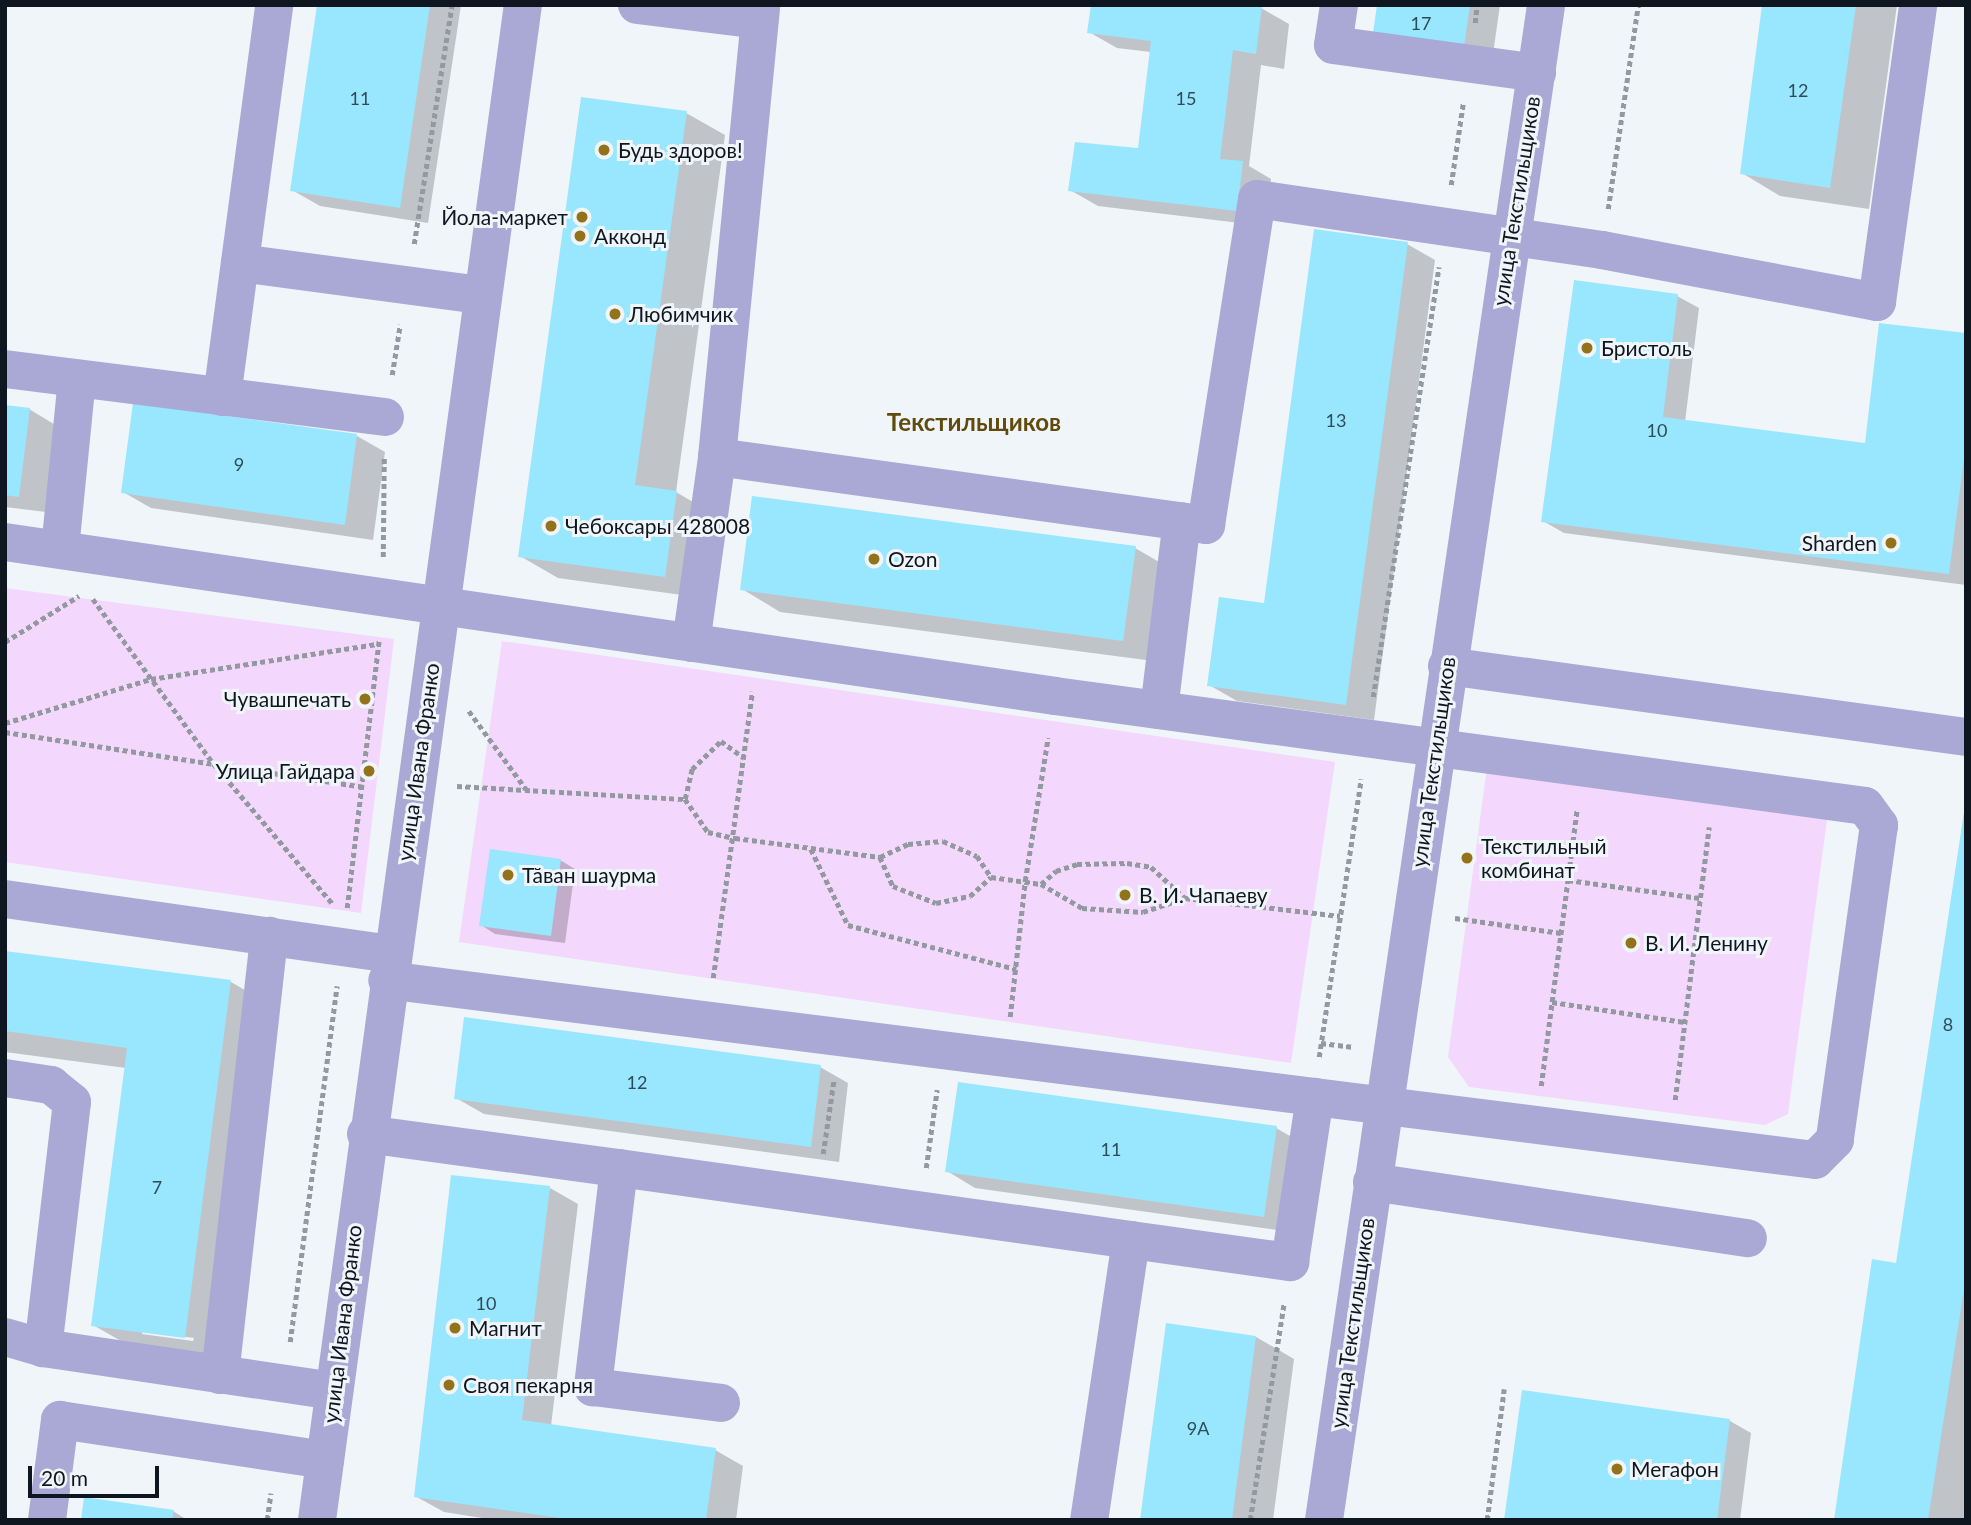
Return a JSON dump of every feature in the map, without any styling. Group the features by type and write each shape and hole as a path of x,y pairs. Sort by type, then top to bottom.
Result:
{"street":[{"path":"222,397 274,5"},
{"name":"улица Ивана Франко","path":"317,1520 366,1134 523,5"},
{"path":"637,5 760,12 717,457 691,643"},
{"path":"1339,5 1333,45 1537,73"},
{"name":"улица Текстильщиков","path":"1324,1520 1508,239 1546,5"},
{"path":"717,457 1206,525 1257,199 1508,239 1602,250 1877,302 1918,5"},
{"path":"240,263 481,295"},
{"path":"5,369 384,416"},
{"path":"60,549 76,379"},
{"path":"1159,710 1182,521"},
{"path":"5,542 1055,696 1865,806 1879,825 1835,1140 1815,1160 707,1021 389,967 342,946 5,899"},
{"path":"1447,666 1966,737"},
{"path":"220,1376 269,936"},
{"path":"5,1078 51,1085 72,1102 43,1348"},
{"path":"366,1134 1290,1262 1315,1097"},
{"path":"619,1167 593,1387 721,1403"},
{"path":"1372,1182 1748,1238"},
{"path":"1088,1520 1131,1240"},
{"path":"5,1337 43,1348 334,1391"},
{"path":"47,1520 60,1420 325,1460"}],"path":[{"path":"5,642 87,591 212,764 346,919 383,599 384,416 452,5"},
{"path":"1315,1097 1477,5"},
{"path":"1602,250 1638,5"},
{"path":"5,723 151,678 378,645"},
{"path":"707,1021 735,838 757,653"},
{"path":"1006,1058 1025,881 1055,696"},
{"path":"465,705 526,790"},
{"path":"5,732 363,787"},
{"path":"744,758 721,741 692,769 685,799 708,832 880,857 908,844 943,841 978,856 991,877"},
{"path":"1536,1125 1583,766"},
{"path":"1670,1141 1714,785"},
{"path":"455,786 685,799"},
{"path":"811,848 848,925 1016,970"},
{"path":"880,857 893,886 936,903 970,896 991,877 1041,884 1082,908 1112,912 1161,909 1185,898 1340,916"},
{"path":"1041,884 1056,871 1077,864 1127,863 1151,867 1185,898"},
{"path":"1568,880 1700,898"},
{"path":"1454,918 1561,933"},
{"path":"285,1384 342,946"},
{"path":"1552,1002 1685,1022"},
{"path":"817,1196 840,1037"},
{"path":"919,1210 943,1050"},
{"path":"1250,1520 1290,1262"},
{"path":"1487,1520 1504,1389"},
{"path":"267,1520 277,1453"}],"shaded area":[{"path":"5,588 394,639 361,913 5,862"},
{"path":"502,641 1335,762 1291,1063 459,942"},
{"path":"1487,767 1828,812 1788,1114 1765,1125 1469,1087 1448,1057"}],"building":[{"path":"317,5 430,5 400,208 290,191"},
{"path":"1091,5 1262,6 1256,54 1233,50 1220,159 1243,161 1237,211 1068,191 1075,142 1138,148 1151,41 1087,33"},
{"path":"1377,5 1470,5 1463,53 1372,40"},
{"path":"1762,5 1856,5 1830,188 1740,174"},
{"path":"581,97 687,111 635,485 677,491 665,577 518,557"},
{"path":"1314,229 1408,242 1346,705 1207,686 1219,597 1264,603"},
{"path":"1574,280 1678,294 1663,417 1865,443 1879,323 1966,333 1966,443 1949,574 1541,522"},
{"path":"133,403 357,434 345,525 121,493"},
{"path":"5,405 30,408 19,497 5,495"},
{"path":"752,496 1136,546 1123,641 740,590"},
{"path":"1966,799 1966,1276 1928,1520 1834,1520 1872,1259 1896,1263"},
{"path":"490,849 561,859 551,936 479,926"},
{"path":"5,951 231,980 185,1338 91,1326 127,1048 5,1031"},
{"path":"464,1017 821,1065 811,1147 454,1099"},
{"path":"958,1082 1277,1126 1264,1217 945,1172"},
{"path":"451,1175 550,1186 522,1420 716,1448 706,1520 574,1520 414,1497"},
{"path":"1166,1323 1256,1336 1232,1520 1140,1520"},
{"name":"Мегафон","path":"1522,1390 1730,1419 1717,1520 1504,1520"},
{"path":"84,1497 174,1510 172,1520 81,1520"}],"place":[{"name":"Будь здоров!","path":"604,150"},
{"name":"Йола-маркет","path":"582,217"},
{"name":"Акконд","path":"580,236"},
{"name":"Любимчик","path":"615,314"},
{"name":"Бристоль","path":"1587,348"},
{"name":"Чебоксары 428008","path":"551,526"},
{"name":"Sharden","path":"1891,543"},
{"name":"Ozon","path":"874,559"},
{"name":"Чувашпечать","path":"365,699"},
{"name":"Улица Гайдара","path":"369,771"},
{"name":"Текстильный комбинат","path":"1467,858"},
{"name":"Тӑван шаурма","path":"508,875"},
{"name":"В. И. Чапаеву","path":"1125,895"},
{"name":"В. И. Ленину","path":"1631,943"},
{"name":"Магнит","path":"455,1328"},
{"name":"Своя пекарня","path":"449,1385"},
{"name":"Мегафон","path":"1617,1469"}],"district":[{"name":"Текстильщиков","path":"974,422"}]}
